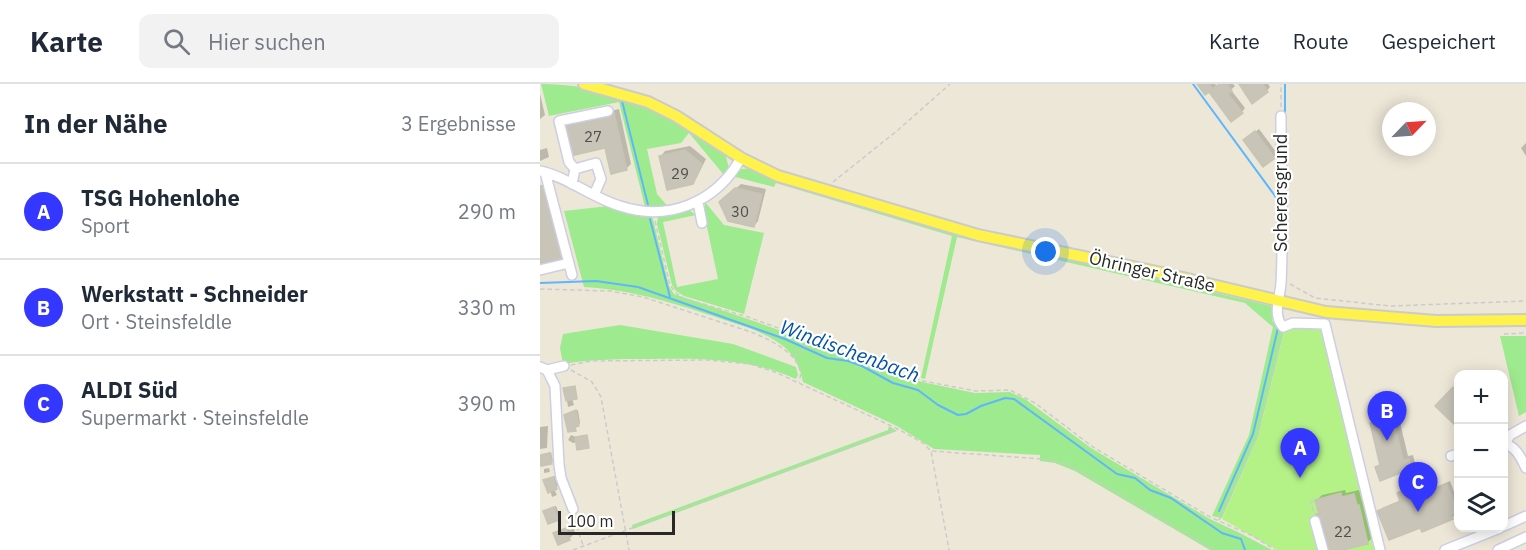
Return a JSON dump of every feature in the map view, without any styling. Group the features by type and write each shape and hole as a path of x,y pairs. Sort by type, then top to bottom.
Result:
{"main road":[{"name":"Öhringer Straße","path":"584,84 648,102 676,116 741,158 778,176 978,235 1162,273 1326,312 1436,321 1526,320"}],"street":[{"path":"575,169 569,162 559,121 608,111"},
{"name":"Scherersgrund","path":"1281,116 1281,284 1278,321 1283,327"},
{"path":"543,176 572,184 619,206 653,212 684,208 698,202 726,179 741,158"},
{"path":"575,169 596,163 601,179 594,195"},
{"path":"572,184 575,169"},
{"path":"543,176 572,275"},
{"path":"698,202 702,223"},
{"path":"540,270 569,263"},
{"path":"1283,327 1293,322 1325,324 1380,550"},
{"path":"564,366 544,368 555,386 559,465 573,509"},
{"path":"1508,438 1526,426"},
{"path":"1508,445 1520,456 1526,468"},
{"path":"1508,524 1526,516"},
{"path":"1315,521 1323,550"},
{"path":"1445,550 1464,547 1492,532"},
{"path":"1498,550 1526,537"}],"path":[{"path":"823,190 898,130 950,84"},
{"name":"Scherersgrund","path":"1281,84 1281,116"},
{"path":"653,212 670,285 683,298 748,317 923,381 976,391 1010,390 1026,397 1093,447 1210,517 1253,536 1275,550"},
{"path":"1296,286 1316,298 1390,306 1526,302"},
{"path":"540,289 610,291 643,297 751,332 766,338 794,358 799,367 798,382"},
{"path":"1219,521 1257,436 1283,327"},
{"path":"1504,334 1526,333"},
{"path":"794,358 811,340"},
{"path":"564,366 591,361 707,360 750,364 798,382 898,429 923,443 931,451 950,550"},
{"path":"564,366 592,382 602,397 629,550"},
{"path":"573,550 898,429"},
{"path":"931,451 1042,459 1068,464 1214,550"},
{"path":"1315,521 1311,502 1316,501"},
{"path":"573,509 574,521 583,546"}],"green space":[{"path":"541,84 577,87 612,94 663,113 725,153 729,168 724,175 689,133 681,143 647,149 657,194 670,209 645,207 619,102 549,116"},
{"path":"751,168 957,232 1271,306 1272,321 1285,328 1258,437 1222,518 1212,516 1249,435 1273,327 1245,303 957,237 925,379 921,378 952,236 776,183 774,187 732,176 742,169"},
{"path":"705,202 724,225 764,233 744,314 684,296 672,285 657,224 658,216 689,210 696,215 663,222 677,287 718,279 704,213"},
{"path":"609,206 627,213 652,215 669,286 674,294 922,382 975,393 1010,392 1025,399 1091,448 1210,519 1272,550 1210,550 1075,471 1055,463 1040,461 1040,455 934,449 897,426 803,382 792,355 786,348 762,333 648,297 584,287 564,211"},
{"path":"620,325 733,344 796,367 798,375 796,379 743,363 706,359 618,359 563,364 560,348 563,334"},
{"path":"1324,326 1378,550 1277,550 1222,519 1258,437 1285,328"},
{"path":"1500,336 1526,336 1526,412 1519,416"},
{"path":"889,426 897,431 633,529 632,525 888,430"}],"building":[{"path":"1197,84 1209,84 1213,89 1205,95"},
{"path":"1219,84 1227,84 1232,91 1228,94 1243,113 1231,122 1209,92"},
{"path":"1239,84 1263,84 1268,92 1252,104"},
{"path":"614,113 627,170 611,174 605,148 570,156 563,125"},
{"path":"1255,131 1275,158 1263,167 1243,140"},
{"path":"685,150 702,164 693,184 667,190 659,156"},
{"path":"546,185 564,260 540,266 540,186"},
{"path":"735,188 762,194 754,227 728,221 719,202"},
{"path":"575,386 577,399 566,401 563,388"},
{"path":"1453,387 1454,424 1435,406"},
{"path":"576,410 579,426 575,427 576,431 568,432 564,415"},
{"path":"1393,418 1403,460 1409,459 1411,469 1380,481 1375,467 1380,465 1370,423"},
{"path":"587,435 589,448 577,450 575,437"},
{"path":"550,453 552,464 541,466 540,455"},
{"path":"553,477 557,489 548,493 543,480"},
{"path":"1418,484 1422,494 1447,484 1454,502 1454,514 1451,515 1453,519 1422,532 1420,528 1389,540 1377,511 1400,502 1397,493"},
{"path":"1341,493 1342,497 1354,494 1357,505 1359,505 1368,544 1343,550 1325,550 1315,500"},
{"path":"554,507 559,520 548,524 543,511"},
{"path":"566,528 570,540 558,545 553,533"}],"waterway":[{"path":"1193,84 1278,200"},
{"path":"1285,84 1285,117"},
{"path":"622,101 648,205"},
{"path":"650,219 670,297"},
{"name":"Windischenbach","path":"540,283 596,281 638,287 785,339 827,358 862,366 893,383 918,390 938,405 958,415 1005,398 1014,399 1117,474 1135,478 1150,490 1171,498 1222,533 1241,539 1245,550"},
{"path":"1219,511 1253,434 1278,328"}],"place":[{"name":"Werkstatt - Schneider","path":"1387,441"},
{"name":"TSG Hohenlohe","path":"1300,478"},
{"name":"ALDI Süd","path":"1418,512"}]}
